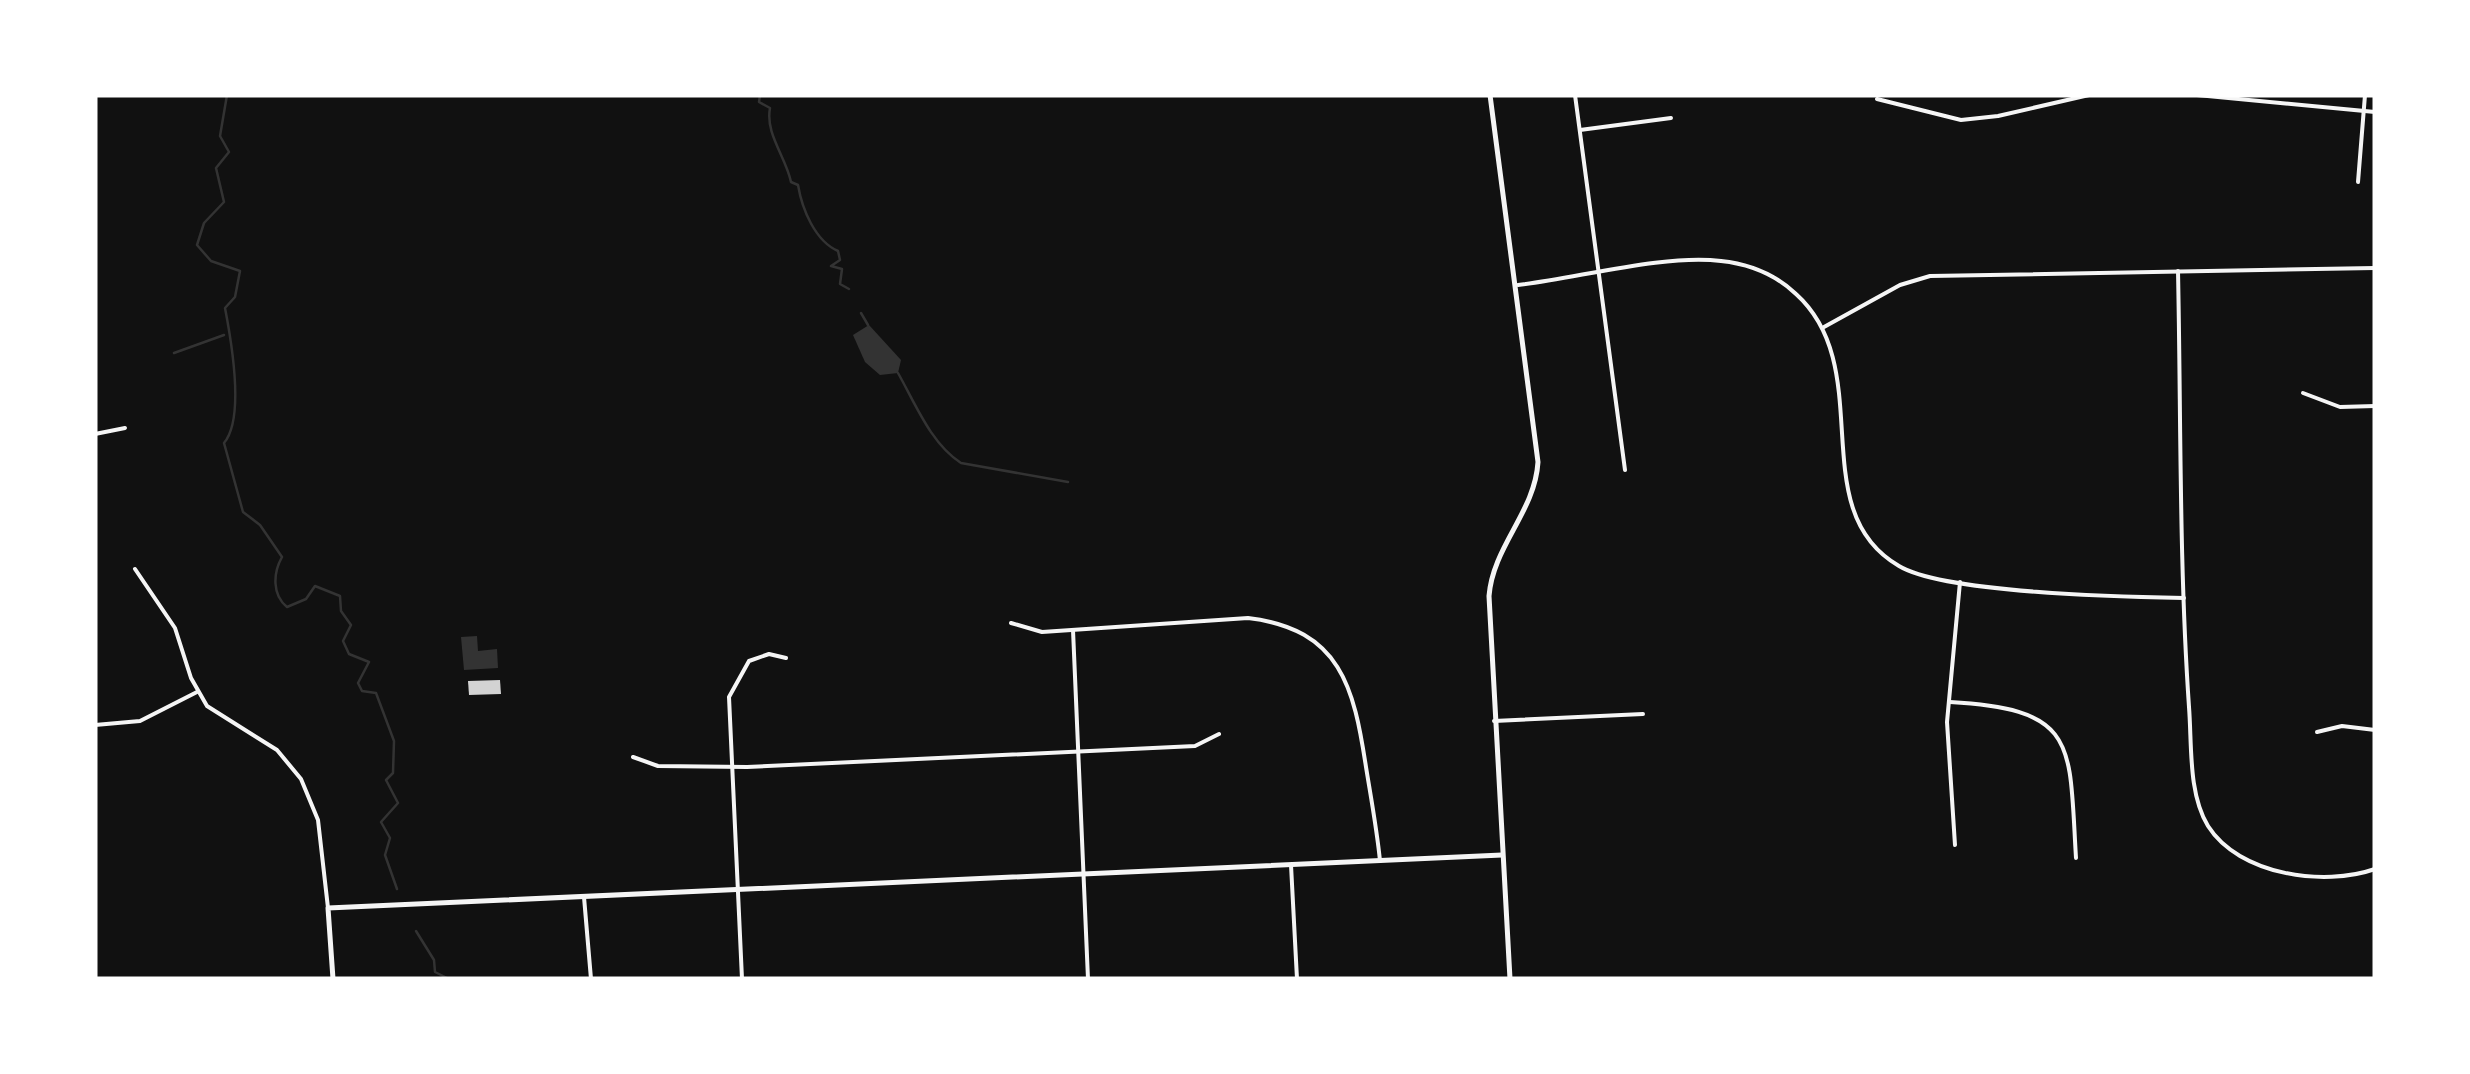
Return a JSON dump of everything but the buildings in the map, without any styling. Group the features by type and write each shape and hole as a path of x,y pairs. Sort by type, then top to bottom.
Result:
{"street":[{"path":"1490,95 1518,285 1538,462 1533,490 1498,556 1489,589 1510,979"},
{"path":"1575,95 1625,470"},
{"path":"1877,100 1962,120 1998,116 2089,95"},
{"path":"2197,95 2375,112"},
{"path":"2358,182 2365,95"},
{"path":"1580,130 1671,118"},
{"path":"1518,285 1698,260 1737,263 1784,284 1824,326 1839,373 1849,496 1859,525 1876,549 1899,567 1924,577 2184,598"},
{"path":"1824,326 1900,285 1930,276 2375,268"},
{"path":"2178,271 2184,598 2195,786 2208,826 2228,849 2266,868 2336,875 2375,869"},
{"path":"2303,393 2340,407 2375,406"},
{"path":"95,434 126,428"},
{"path":"135,569 175,628 197,692 220,718 277,750 301,779 318,820 333,979"},
{"path":"1955,845 1947,748 1960,582"},
{"path":"1011,623 1042,632 1248,618 1274,622 1314,642 1339,668 1355,700 1380,858"},
{"path":"1073,630 1088,979"},
{"path":"742,979 729,710 733,684 754,658 769,654 786,658"},
{"path":"95,724 140,721 197,692"},
{"path":"1950,702 2022,710 2056,733 2069,761 2076,858"},
{"path":"1494,721 1643,714"},
{"path":"2317,732 2342,726 2375,730"},
{"path":"633,757 658,766 732,766 1194,746 1218,734"},
{"path":"328,908 1502,855"},
{"path":"1290,865 1297,979"},
{"path":"584,897 591,979"}],"shaded area":[{"path":"869,325 901,360 898,373 880,375 865,362 853,335"},
{"path":"477,636 478,651 497,649 498,668 464,670 461,637"}],"waterway":[{"path":"227,95 220,136 229,152 216,168 224,202 204,223 197,245 211,261 240,271 235,297 225,308 235,397 234,416 224,443 243,512 260,525 282,557 276,584 282,602 287,607 306,599 315,586 340,596 341,611 351,625 343,641 349,654 369,662 358,683 362,691 376,693 394,741 393,773 386,780 398,803 381,822 390,838 385,855 397,889"},
{"path":"760,95 759,102 770,108 770,127 791,182 798,185 816,232 838,251 840,260 831,266 842,269 840,284 849,289"},
{"path":"861,313 868,325"},
{"path":"174,353 224,335"},
{"path":"898,373 932,434 961,463 1068,482"},
{"path":"416,931 434,960 435,972 449,979"}]}
